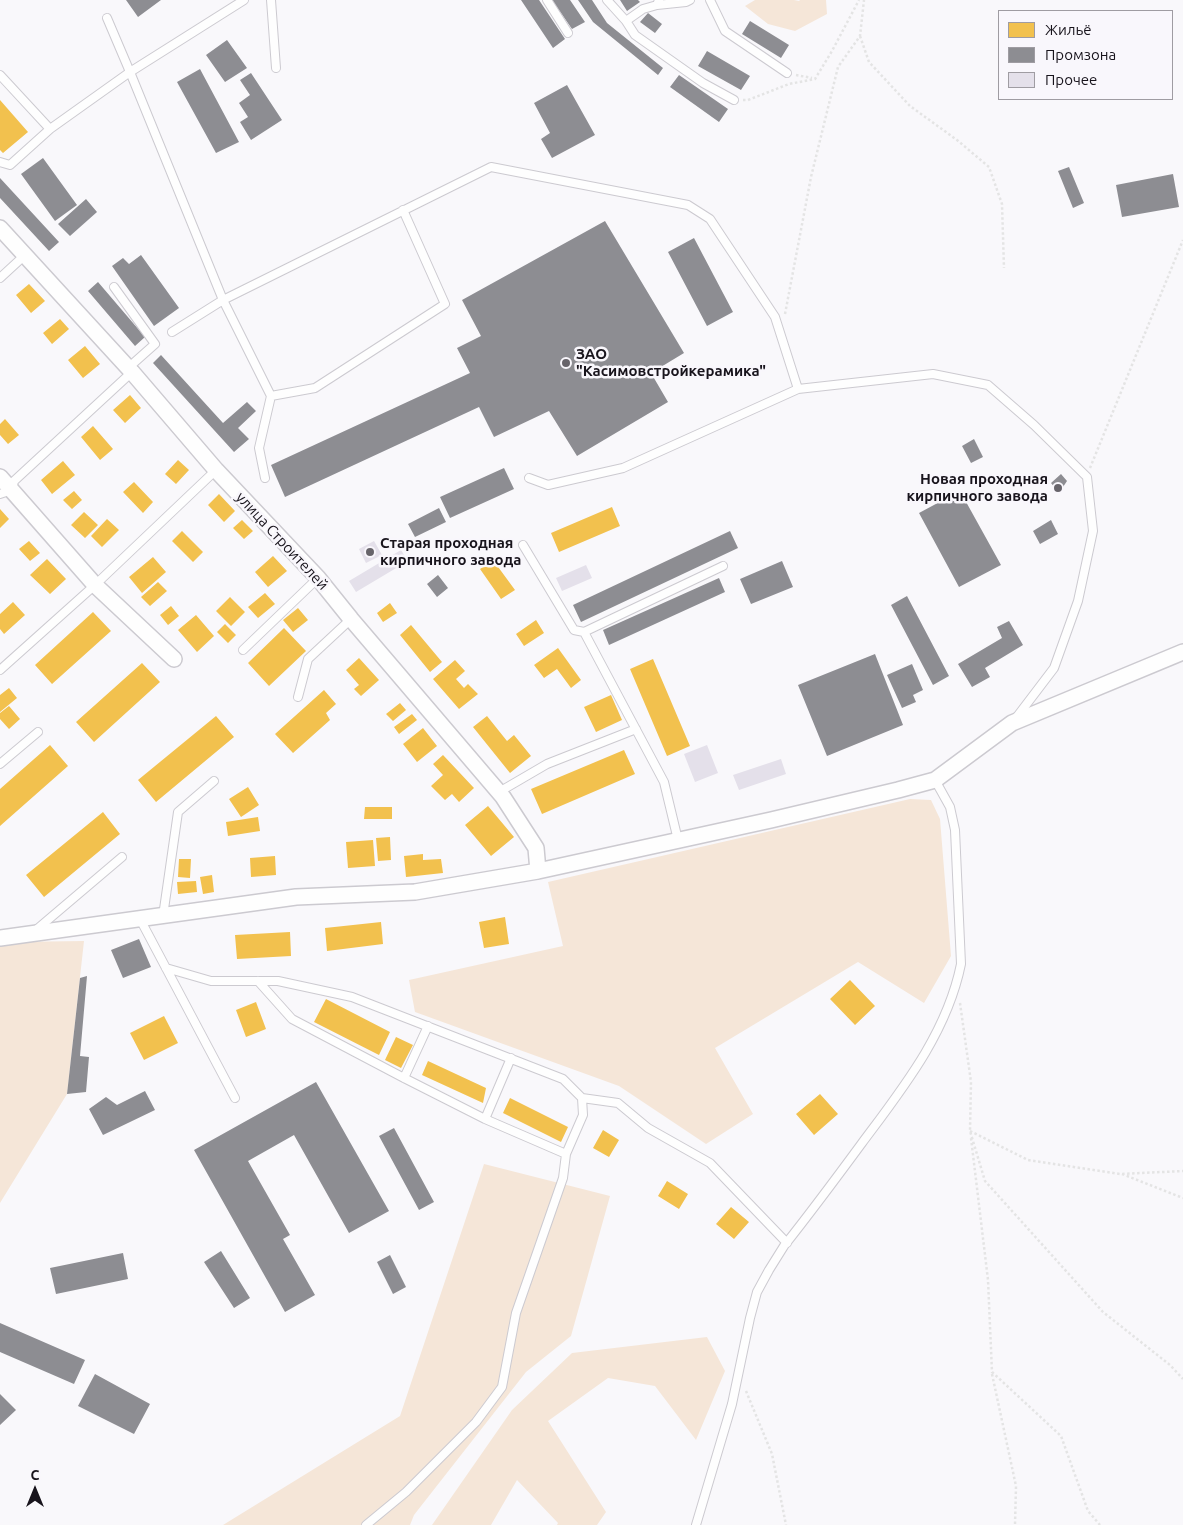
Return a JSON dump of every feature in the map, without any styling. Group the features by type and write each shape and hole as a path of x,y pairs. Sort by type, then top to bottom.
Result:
{"street":[{"name":"улица Строителей","path":"0,228 130,370 216,470 318,578 499,792 536,848 538,871"},
{"path":"0,477 6,492 95,585 174,659"},
{"path":"1,935 32,933 296,897 415,892 538,871 898,790 935,780 1012,724 1183,652"}],"lane":[{"path":"0,162 10,165 50,129 130,72 244,0"},
{"path":"271,0 276,68"},
{"path":"546,0 568,33"},
{"path":"607,0 635,36 704,83 734,100"},
{"path":"626,22 642,8 658,2 686,2 690,0"},
{"path":"710,0 725,31 787,73"},
{"path":"107,18 223,300 271,396 259,448 265,478"},
{"path":"0,76 50,129"},
{"path":"172,332 223,300 490,167 688,204 710,219 775,317 798,389"},
{"path":"271,396 316,388 445,304 403,210"},
{"path":"0,278 25,255"},
{"path":"6,492 14,480 155,344 114,287"},
{"path":"529,478 548,485 624,468 798,389 933,374 988,384 1034,425 1087,477 1093,531 1078,601 1054,668 1012,724"},
{"path":"0,670 95,585 216,470"},
{"path":"523,545 574,630 584,632 723,566"},
{"path":"243,650 318,578"},
{"path":"298,697 308,659 351,619"},
{"path":"584,632 664,782 678,840"},
{"path":"499,792 547,764 636,729"},
{"path":"0,764 38,732"},
{"path":"696,1525 732,1404 757,1292 787,1243 920,1064 950,1004 961,964 955,830 950,807 935,780"},
{"path":"163,916 178,812 214,781"},
{"path":"32,933 122,857"},
{"path":"140,919 235,1098"},
{"path":"166,968 211,981 278,981 352,997 563,1079 582,1098 618,1103 648,1128 710,1163 787,1243"},
{"path":"258,981 292,1019 485,1119 566,1154"},
{"path":"404,1078 428,1026"},
{"path":"485,1119 511,1058"},
{"path":"366,1525 406,1492 476,1422 502,1387 516,1313 563,1178 566,1154 584,1116 582,1098"}],"path":[{"path":"734,100 748,100 789,84 816,79 859,0"},
{"path":"864,0 860,36 869,62 910,106 957,140 988,168 1002,204 1004,268"},
{"path":"781,335 811,177 838,67 860,36"},
{"path":"787,73 816,79"},
{"path":"1087,477 1183,240"},
{"path":"957,982 971,1082 970,1132 988,1280 992,1372 1016,1486 1015,1525"},
{"path":"970,1132 1028,1160 1120,1174 1183,1198"},
{"path":"970,1132 985,1181 1103,1312 1170,1365 1183,1379"},
{"path":"1120,1174 1183,1170"},
{"path":"992,1372 1061,1436 1088,1511 1100,1525"},
{"path":"739,1373 772,1454 786,1525"}],"shaded area":[{"path":"755,0 826,0 827,14 795,31 768,24 745,6"},
{"path":"910,799 931,800 940,819 951,956 924,1003 858,962 715,1048 753,1114 706,1144 619,1086 415,1012 409,980 563,946 548,882"},
{"path":"84,941 67,1094 0,1203 0,947 11,942"},
{"path":"484,1164 610,1196 571,1336 526,1372 414,1515 410,1525 223,1525 400,1416"},
{"path":"707,1337 725,1371 696,1440 655,1386 608,1378 548,1421 606,1512 597,1525 557,1525 558,1523 517,1480 491,1525 432,1525 512,1410 572,1353"}],"building: Жильё":[{"path":"0,100 28,132 3,153 0,150"},
{"path":"29,284 45,301 31,313 16,295"},
{"path":"60,319 69,329 52,344 43,333"},
{"path":"85,346 100,364 83,378 68,360"},
{"path":"130,395 141,408 125,423 113,410"},
{"path":"5,419 19,435 8,444 0,435 0,424"},
{"path":"93,426 113,449 100,460 81,437"},
{"path":"178,460 189,470 176,484 165,474"},
{"path":"63,461 75,475 52,494 41,480"},
{"path":"134,482 153,502 143,513 123,492"},
{"path":"74,491 82,500 72,509 63,500"},
{"path":"219,494 235,511 224,522 208,505"},
{"path":"612,507 620,526 559,552 551,533"},
{"path":"0,509 9,519 0,528"},
{"path":"84,512 98,525 85,538 71,525"},
{"path":"107,519 119,530 102,547 91,536"},
{"path":"242,520 253,531 244,539 233,528"},
{"path":"182,531 203,552 193,562 172,541"},
{"path":"29,541 40,553 30,561 19,549"},
{"path":"273,556 287,571 268,587 255,572"},
{"path":"153,557 166,572 142,593 129,577"},
{"path":"47,559 66,579 50,594 30,575"},
{"path":"493,560 515,590 501,599 480,569"},
{"path":"158,582 167,591 150,606 141,597"},
{"path":"265,593 275,604 258,618 248,607"},
{"path":"230,597 245,612 231,626 216,611"},
{"path":"13,602 25,615 4,634 0,629 0,614"},
{"path":"390,603 397,613 383,622 377,613"},
{"path":"171,606 179,616 168,625 160,615"},
{"path":"298,608 308,620 293,632 283,620"},
{"path":"93,612 111,631 52,684 35,665"},
{"path":"196,615 214,636 197,652 178,630"},
{"path":"536,620 544,633 524,646 516,634"},
{"path":"225,624 236,635 228,643 217,632"},
{"path":"411,625 442,662 430,672 400,635"},
{"path":"284,628 306,651 269,686 248,663"},
{"path":"558,648 581,680 571,688 557,669 544,678 534,665"},
{"path":"359,658 379,680 361,696 354,689 359,685 346,670"},
{"path":"653,659 690,746 667,756 630,669"},
{"path":"455,660 465,671 456,679 464,688 468,684 478,694 459,709 433,679"},
{"path":"142,663 160,682 94,742 76,722"},
{"path":"9,688 17,698 0,712 0,695"},
{"path":"324,690 336,704 326,713 330,720 293,753 275,734"},
{"path":"611,695 622,720 596,732 584,707"},
{"path":"400,703 406,710 393,721 386,714"},
{"path":"9,706 20,719 9,729 0,719 0,713"},
{"path":"412,714 417,720 399,734 394,727"},
{"path":"216,716 234,737 156,802 138,780"},
{"path":"487,716 507,741 514,735 531,756 510,773 473,727"},
{"path":"423,728 437,746 417,762 403,744"},
{"path":"50,745 68,766 0,826 0,789"},
{"path":"624,750 635,774 542,814 531,789"},
{"path":"443,755 474,788 459,802 452,794 445,800 431,786 443,775 433,764"},
{"path":"248,787 259,805 241,817 229,799"},
{"path":"488,806 514,837 491,856 465,825"},
{"path":"365,807 392,807 392,819 364,819"},
{"path":"103,812 120,834 44,897 26,875"},
{"path":"258,817 260,831 228,836 226,822"},
{"path":"390,837 391,860 378,861 376,838"},
{"path":"373,840 375,866 348,868 346,842"},
{"path":"423,854 423,860 441,859 443,873 406,877 404,856"},
{"path":"275,856 276,875 251,877 250,858"},
{"path":"179,859 191,859 190,878 178,877"},
{"path":"212,875 214,892 203,894 200,877"},
{"path":"196,881 197,892 178,894 177,882"},
{"path":"505,917 509,944 484,948 479,922"},
{"path":"381,922 383,944 327,951 325,928"},
{"path":"290,932 291,956 237,959 235,935"},
{"path":"850,980 875,1006 855,1025 830,999"},
{"path":"326,999 390,1032 379,1055 314,1022"},
{"path":"256,1002 266,1029 246,1037 236,1010"},
{"path":"164,1016 178,1043 144,1060 130,1033"},
{"path":"396,1037 413,1045 401,1068 385,1060"},
{"path":"428,1061 486,1088 483,1103 422,1075"},
{"path":"820,1094 838,1114 814,1135 796,1114"},
{"path":"510,1098 568,1127 561,1142 503,1113"},
{"path":"603,1130 619,1140 609,1157 593,1148"},
{"path":"667,1181 688,1194 679,1209 658,1196"},
{"path":"731,1207 749,1222 734,1239 716,1224"}],"building: Промзона":[{"path":"126,0 161,0 138,17"},
{"path":"521,0 539,0 565,39 553,48"},
{"path":"552,0 570,0 585,22 572,29"},
{"path":"578,0 592,0 607,23 663,68 658,75 593,22"},
{"path":"620,0 638,0 640,2 627,11"},
{"path":"648,13 662,24 655,33 640,22"},
{"path":"750,21 789,45 781,58 742,34"},
{"path":"227,40 247,68 225,82 206,55"},
{"path":"707,51 750,76 741,90 698,66"},
{"path":"200,69 239,142 216,153 177,82"},
{"path":"251,73 282,120 251,140 240,122 248,117 239,103 250,95 240,80"},
{"path":"679,75 728,109 719,122 670,87"},
{"path":"567,85 595,135 552,158 541,139 550,133 534,103"},
{"path":"43,158 77,205 55,221 21,174"},
{"path":"1069,167 1084,203 1073,208 1058,171"},
{"path":"1173,174 1179,207 1122,217 1116,185"},
{"path":"0,178 59,242 49,251 0,198"},
{"path":"86,199 97,212 70,236 58,224"},
{"name":"ЗАО \"Касимовстройкерамика\"","path":"605,221 684,353 651,373 668,402 577,456 549,411 494,437 479,407 285,497 271,465 470,373 457,348 481,336 462,300"},
{"path":"694,238 733,312 707,326 668,252"},
{"path":"141,255 179,308 154,326 112,266 123,258 129,264"},
{"path":"98,282 145,337 135,346 88,291"},
{"path":"161,355 223,423 247,402 256,411 238,428 249,439 234,452 153,363"},
{"path":"974,439 983,457 971,463 962,446"},
{"path":"504,468 514,489 450,518 440,497"},
{"name":"Новая проходная кирпичного завода","path":"1061,474 1067,481 1059,493 1051,483"},
{"path":"960,491 1001,565 959,587 919,513"},
{"path":"439,508 446,522 415,537 408,524"},
{"path":"1051,520 1058,534 1040,544 1033,531"},
{"path":"730,531 738,548 581,622 573,605"},
{"path":"782,561 793,587 751,604 740,579"},
{"path":"438,575 448,588 437,597 427,584"},
{"path":"719,578 725,592 609,645 603,630"},
{"path":"907,596 949,676 933,685 891,605"},
{"path":"1009,621 1023,645 985,668 990,677 972,687 958,664 1002,638 997,627"},
{"path":"875,654 903,725 827,756 798,685"},
{"path":"912,664 923,690 913,695 916,702 902,708 887,675"},
{"path":"139,939 151,967 123,978 111,950"},
{"path":"87,976 80,1056 89,1057 86,1092 67,1094 80,978"},
{"path":"316,1082 389,1211 349,1233 294,1135 248,1161 290,1235 283,1239 315,1295 285,1312 194,1150"},
{"path":"145,1091 155,1110 103,1135 89,1109 106,1097 117,1105"},
{"path":"394,1128 434,1202 419,1210 379,1136"},
{"path":"221,1251 250,1298 234,1308 204,1262"},
{"path":"123,1253 128,1279 56,1294 50,1268"},
{"path":"390,1255 406,1287 393,1294 377,1262"},
{"path":"0,1323 85,1360 74,1384 0,1352"},
{"path":"95,1374 150,1404 134,1434 78,1406"},
{"path":"0,1394 16,1410 0,1425"}],"building: Прочее":[{"name":"Старая проходная кирпичного завода","path":"374,541 382,555 366,563 359,549"},
{"path":"401,550 408,561 356,592 349,581"},
{"path":"586,565 592,578 562,591 556,578"},
{"path":"707,745 718,773 695,782 684,754"},
{"path":"781,759 786,774 739,790 733,775"}],"place":[{"name":"ЗАО \"Касимовстройкерамика\"","path":"566,363"},
{"name":"Новая проходная кирпичного завода","path":"1058,488"},
{"name":"Старая проходная кирпичного завода","path":"370,552"}]}
